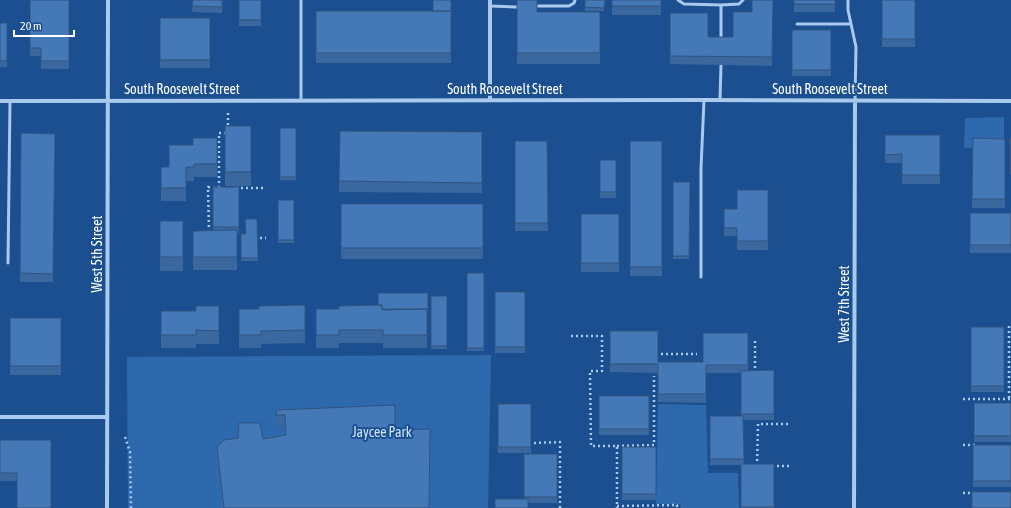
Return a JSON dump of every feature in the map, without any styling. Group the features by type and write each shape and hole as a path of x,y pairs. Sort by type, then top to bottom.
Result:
{"street":[{"name":"West 5th Street","path":"107,508 108,0"},
{"path":"490,0 490,100"},
{"name":"West 7th Street","path":"854,508 855,100"},
{"name":"South Roosevelt Street","path":"0,101 1011,101"},
{"path":"0,417 107,417"}],"lane":[{"path":"301,0 301,100"},
{"path":"537,6 569,6 574,3 575,0"},
{"path":"678,0 684,4 721,5 739,4 743,0"},
{"path":"848,0 848,10 856,47 855,100"},
{"path":"721,5 721,45"},
{"path":"490,6 517,7"},
{"path":"797,24 851,24"},
{"path":"720,100 721,65"},
{"path":"701,277 701,168 704,100"},
{"path":"8,263 10,101"}],"path":[{"path":"209,237 208,188 219,188 219,133 228,134 227,101"},
{"path":"235,188 266,188"},
{"path":"252,238 266,238"},
{"path":"963,399 1010,399 1009,326"},
{"path":"571,336 602,336 602,371 590,371 591,446 654,446 654,376"},
{"path":"755,341 755,372"},
{"path":"661,354 697,354"},
{"path":"764,466 757,466 758,424 791,424"},
{"path":"125,437 130,452 131,508"},
{"path":"534,443 560,442 560,508"},
{"path":"963,445 979,445"},
{"path":"617,446 617,507 677,505 677,508"},
{"path":"771,466 792,466"},
{"path":"963,493 979,493"}],"green space":[{"path":"1004,117 1004,143 1002,146 973,146 972,148 964,148 965,118"},
{"name":"Jaycee Park","path":"491,355 488,508 128,508 127,357"},
{"path":"658,404 706,405 708,473 738,473 739,508 681,508 680,504 656,504"}],"building":[{"path":"30,0 69,0 69,61 41,61 41,48 30,48"},
{"path":"193,0 222,0 222,7 192,6"},
{"path":"239,0 261,0 261,20 239,20"},
{"path":"433,0 451,0 451,11 433,11"},
{"path":"517,0 537,0 537,12 600,12 600,53 517,53"},
{"path":"585,0 605,0 604,8 585,7"},
{"path":"612,0 661,0 661,6 612,6"},
{"path":"752,0 773,0 772,57 670,56 670,13 708,13 708,37 733,37 733,12 752,12"},
{"path":"794,0 835,0 835,4 794,4"},
{"path":"882,0 915,0 915,39 882,39"},
{"path":"316,11 451,11 451,53 316,53"},
{"path":"160,18 210,18 210,60 160,60"},
{"path":"0,23 7,23 7,61 0,61"},
{"path":"792,30 831,30 831,70 792,70"},
{"path":"225,126 251,126 251,172 225,172"},
{"path":"280,128 296,128 296,177 280,177"},
{"path":"340,131 482,132 482,183 339,181"},
{"path":"21,133 55,134 53,274 20,273"},
{"path":"885,135 940,135 940,175 902,175 902,154 885,155"},
{"path":"193,138 217,138 217,164 194,164 194,167 186,167 186,188 161,188 161,167 169,167 169,145 193,145"},
{"path":"973,138 1005,139 1005,199 972,199"},
{"path":"1011,139 1011,174 1010,174"},
{"path":"515,141 547,141 548,223 515,223"},
{"path":"630,141 662,141 662,267 630,267"},
{"path":"600,160 616,160 616,192 600,192"},
{"path":"673,182 690,182 689,256 673,256"},
{"path":"213,187 239,187 239,227 213,227"},
{"path":"737,190 768,190 768,241 737,241 737,228 724,228 724,209 737,209"},
{"path":"278,200 294,200 294,240 278,240"},
{"path":"341,204 483,204 483,248 341,248"},
{"path":"970,213 1011,213 1011,245 970,245"},
{"path":"581,214 619,214 619,263 581,263"},
{"path":"245,219 257,219 258,258 241,258 241,234 246,234"},
{"path":"160,221 183,221 183,257 160,257"},
{"path":"237,230 237,257 193,257 193,231"},
{"path":"467,273 484,273 484,348 467,348"},
{"path":"495,292 525,292 525,347 495,347"},
{"path":"378,293 428,293 428,309 382,309 382,305 378,305"},
{"path":"431,296 447,296 447,346 431,346"},
{"path":"305,305 305,330 261,331 261,335 239,335 239,309 259,309 259,306"},
{"path":"382,305 382,310 427,309 427,335 383,335 383,330 339,330 339,335 316,335 316,309 339,309 339,306"},
{"path":"196,306 219,306 219,331 196,330 196,335 161,335 161,311 196,311"},
{"path":"10,318 61,318 61,366 10,366"},
{"path":"971,327 1004,327 1004,386 971,386"},
{"path":"610,331 658,331 658,362 703,362 703,333 748,333 748,365 706,365 706,394 658,394 658,364 610,364"},
{"path":"774,370 774,414 741,414 741,371"},
{"path":"599,396 649,396 649,429 599,429"},
{"path":"974,403 1011,403 1011,436 974,436"},
{"path":"498,404 531,404 531,447 498,447"},
{"path":"395,405 395,430 430,429 429,508 224,508 217,447 224,440 238,438 239,423 260,423 263,439 286,435 285,415 276,415 277,410"},
{"path":"710,416 743,416 744,459 710,459"},
{"path":"0,440 51,440 51,508 17,508 17,473 0,473"},
{"path":"973,445 1011,445 1011,481 973,481"},
{"path":"622,447 656,447 656,494 622,494"},
{"path":"524,454 557,454 557,497 524,497"},
{"path":"741,464 774,464 774,507 741,507"},
{"path":"972,492 1011,492 1011,508 972,508"},
{"path":"495,499 528,499 528,508 495,508"}]}
